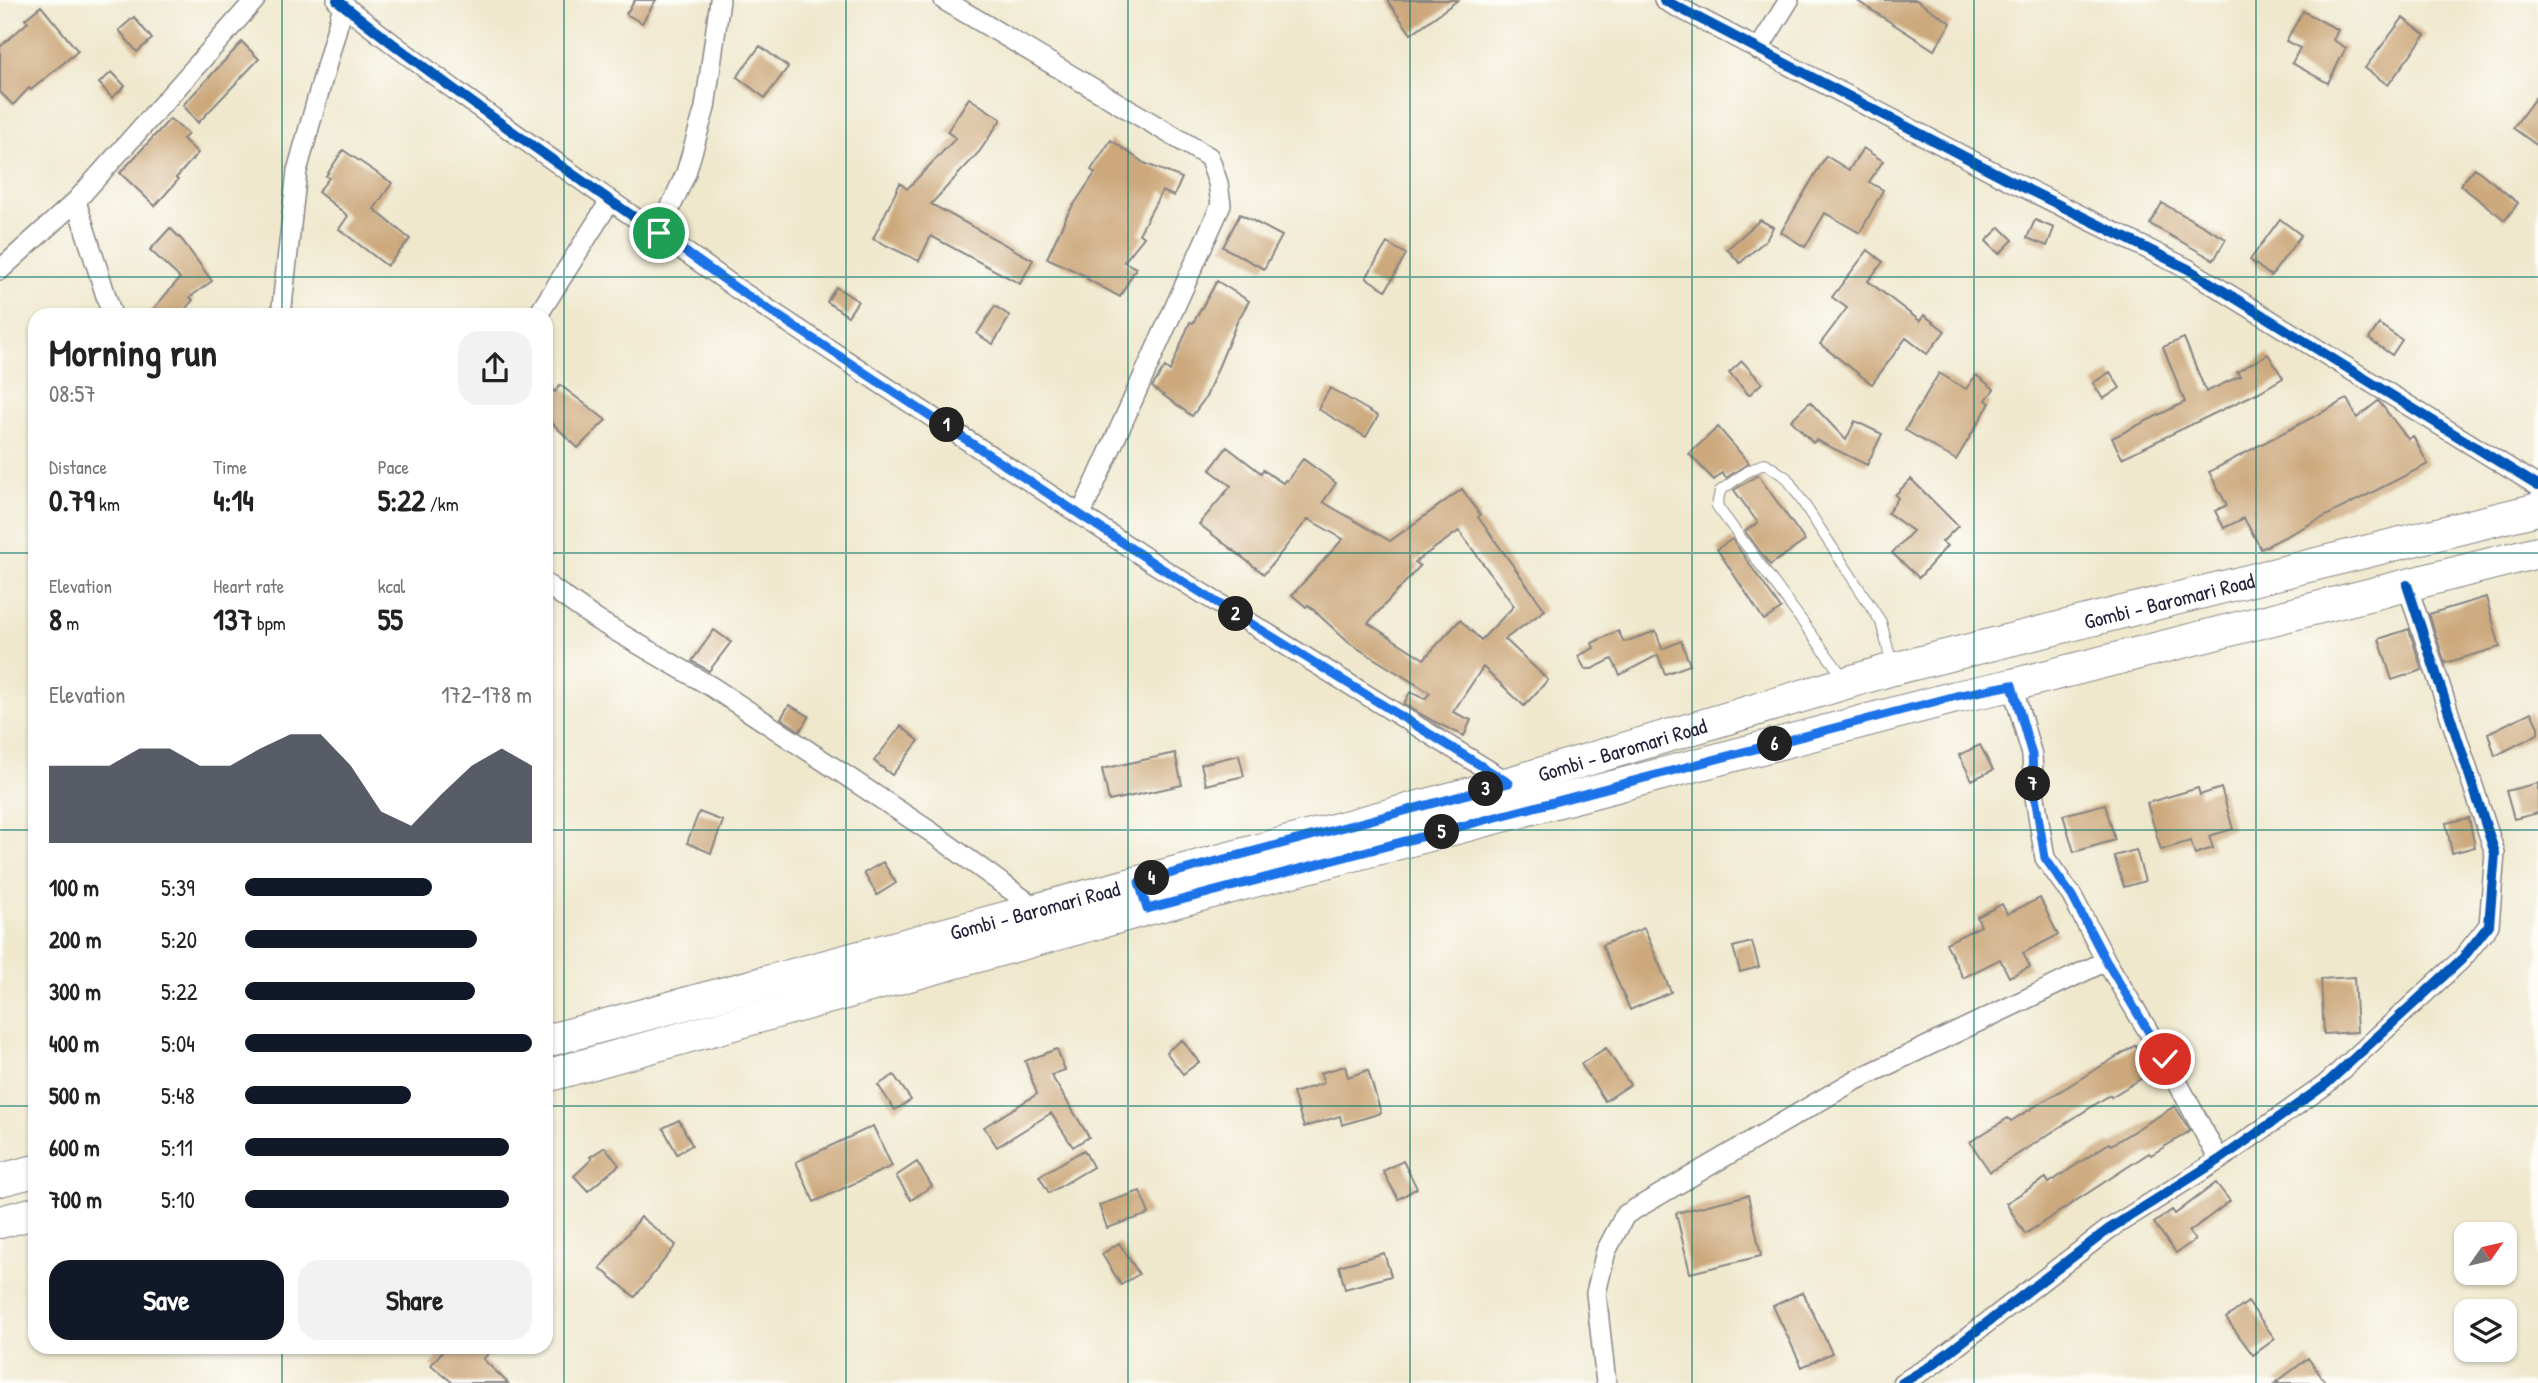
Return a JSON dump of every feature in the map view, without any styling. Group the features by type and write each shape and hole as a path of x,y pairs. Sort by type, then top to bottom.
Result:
{"main road":[{"name":"Gombi - Baromari Road","path":"553,1074 1893,669 2538,509"},
{"name":"Gombi - Baromari Road","path":"553,1039 1037,909 1143,895 1956,696 2012,685 2538,552"},
{"path":"0,1180 28,1173"},
{"path":"0,1222 28,1215"}],"street":[{"path":"0,270 76,201 255,0"},
{"path":"659,233 686,173 705,108 720,0"},
{"path":"944,0 1209,157 1218,183 1221,205 1081,514"},
{"path":"1664,0 2011,181 2188,269 2538,486"},
{"path":"1759,50 1789,0"},
{"path":"282,308 297,171 340,3 380,36 736,288 1158,566 1509,783"},
{"path":"76,201 110,308"},
{"path":"542,308 610,201"},
{"path":"1902,1383 1932,1364 2109,1229 2219,1160 2325,1085 2462,959 2489,925 2495,853 2407,585"},
{"path":"553,589 597,620 712,687 931,832 1037,909"},
{"path":"2012,685 2032,755 2034,791 2045,858 2072,896 2219,1160"},
{"path":"1606,1383 1596,1293 1606,1251 1625,1215 1852,1082 2106,961"}],"lane":[{"path":"1848,684 1717,506 1720,491 1765,463 1787,478 1881,622 1893,669"}],"building":[{"path":"635,0 656,0 642,23 626,14"},
{"path":"1387,0 1458,0 1411,34"},
{"path":"1856,0 1916,0 1951,23 1934,50"},
{"path":"41,6 78,51 31,90 29,88 13,105 0,92 0,47 28,22 25,19"},
{"path":"2303,11 2338,30 2333,40 2346,48 2328,83 2292,63 2300,48 2286,41"},
{"path":"134,17 152,39 137,52 119,30"},
{"path":"2403,18 2425,35 2388,85 2365,68"},
{"path":"242,42 259,59 198,123 183,105"},
{"path":"760,46 788,67 765,98 737,77"},
{"path":"112,72 125,86 112,98 99,83"},
{"path":"2538,94 2538,146 2513,128"},
{"path":"969,98 1001,119 980,151 931,204 1033,260 1020,284 931,236 919,261 873,239 900,183 907,189 956,138 947,132"},
{"path":"170,119 188,134 183,139 198,153 155,206 120,173"},
{"path":"1111,140 1144,163 1182,178 1174,196 1162,191 1139,234 1144,237 1124,262 1136,268 1120,297 1087,279 1088,277 1047,258 1067,215 1095,173 1091,170"},
{"path":"1863,148 1883,161 1869,182 1883,190 1860,233 1825,213 1805,247 1781,232 1826,156 1849,170"},
{"path":"343,150 392,183 374,209 410,239 387,266 339,229 348,216 318,192 329,178 326,176"},
{"path":"2475,168 2518,203 2505,220 2460,185"},
{"path":"2162,203 2226,239 2214,260 2150,224"},
{"path":"1240,214 1282,236 1264,269 1223,247"},
{"path":"2280,219 2301,235 2271,276 2250,260"},
{"path":"1760,220 1773,227 1767,239 1740,263 1727,249"},
{"path":"2035,220 2054,228 2047,246 2027,238"},
{"path":"2000,227 2013,240 1999,254 1986,241"},
{"path":"170,228 212,281 190,297 193,300 186,308 154,308 180,278 150,250"},
{"path":"1387,243 1406,254 1386,290 1366,278"},
{"path":"1868,250 1883,262 1868,281 1920,321 1924,315 1945,331 1927,354 1906,338 1872,384 1820,344 1847,308 1832,297"},
{"path":"1217,281 1249,301 1237,322 1206,397 1192,416 1152,387 1165,367 1170,371 1190,322 1193,323"},
{"path":"836,287 858,301 848,316 827,302"},
{"path":"995,306 1010,316 993,344 977,334"},
{"path":"2379,324 2402,340 2392,355 2369,339"},
{"path":"2184,338 2206,392 2240,376 2237,372 2268,354 2283,378 2122,458 2112,438 2185,402 2163,347"},
{"path":"1742,361 1762,383 1749,395 1729,373"},
{"path":"2110,372 2120,388 2103,399 2093,383"},
{"path":"1939,373 1966,389 1976,375 1994,389 1986,400 1990,403 1956,460 1905,430"},
{"path":"560,385 606,420 578,448 553,424 553,390 555,392"},
{"path":"1330,388 1378,416 1366,437 1318,409"},
{"path":"2347,399 2357,418 2378,401 2408,439 2413,436 2428,464 2261,549 2244,518 2224,528 2215,511 2227,505 2209,472"},
{"path":"1810,402 1846,440 1855,421 1882,434 1867,465 1816,440 1813,443 1791,420"},
{"path":"1718,427 1749,463 1726,478 1722,473 1714,480 1689,454"},
{"path":"1227,447 1261,473 1263,470 1283,483 1303,459 1336,483 1323,502 1390,541 1462,489 1480,515 1478,517 1545,610 1505,639 1548,680 1524,706 1483,667 1453,712 1471,720 1464,736 1404,704 1410,692 1425,699 1430,693 1349,643 1308,605 1306,607 1292,595 1343,539 1308,519 1264,574 1199,524 1231,486 1210,470","holes":["1459,531 1514,606 1481,640 1460,620 1424,659 1368,623 1420,566 1415,562"]},
{"path":"1758,475 1805,541 1770,565 1745,531 1758,523 1734,490"},
{"path":"1911,479 1958,526 1942,542 1947,546 1919,578 1892,553 1913,531 1888,513 1898,498 1895,495"},
{"path":"1732,539 1781,609 1764,620 1717,549"},
{"path":"2486,597 2500,647 2445,663 2429,614"},
{"path":"2409,629 2422,670 2392,680 2379,639"},
{"path":"714,630 731,642 709,671 692,661"},
{"path":"1618,631 1624,642 1656,631 1662,649 1681,641 1690,665 1665,674 1658,655 1620,675 1612,659 1592,669 1585,669 1578,656 1594,648 1592,643"},
{"path":"789,705 809,716 800,731 781,718"},
{"path":"2531,712 2538,727 2538,734 2495,756 2488,733"},
{"path":"901,726 919,741 892,775 874,761"},
{"path":"1980,745 1993,770 1972,780 1959,755"},
{"path":"1175,753 1182,785 1109,801 1102,769"},
{"path":"1239,755 1244,776 1206,785 1201,764"},
{"path":"2538,783 2538,813 2514,819 2506,791"},
{"path":"2198,788 2200,795 2221,788 2233,829 2209,836 2213,848 2195,854 2190,841 2161,850 2147,803"},
{"path":"2105,804 2115,840 2074,852 2063,815"},
{"path":"699,812 723,821 711,853 687,843"},
{"path":"2469,818 2475,847 2452,853 2446,823"},
{"path":"2136,850 2145,881 2124,887 2114,856"},
{"path":"883,862 896,883 877,895 864,873"},
{"path":"2040,898 2058,935 2023,953 2030,967 2009,977 2000,959 1963,978 1946,943 1981,926 1977,917 2002,904 2007,914"},
{"path":"1644,928 1671,992 1630,1010 1602,945"},
{"path":"1752,942 1759,967 1740,972 1733,947"},
{"path":"2354,977 2357,1032 2324,1034 2321,979"},
{"path":"1182,1040 1199,1062 1183,1074 1166,1052"},
{"path":"2136,1045 2152,1072 2111,1097 2110,1095 1990,1172 1970,1142 2008,1118 2011,1121"},
{"path":"1606,1048 1630,1085 1605,1101 1581,1064"},
{"path":"1057,1049 1065,1070 1051,1075 1089,1137 1073,1147 1051,1113 997,1147 984,1127 1037,1094 1025,1061"},
{"path":"1345,1066 1348,1077 1368,1070 1381,1113 1342,1125 1340,1116 1304,1127 1293,1093 1324,1083 1320,1073"},
{"path":"894,1075 911,1100 895,1110 878,1085"},
{"path":"2175,1106 2190,1131 2151,1155 2149,1153 2025,1234 2006,1203 2046,1178 2049,1183 2109,1143 2111,1145"},
{"path":"679,1120 692,1145 677,1154 663,1128"},
{"path":"873,1126 892,1166 814,1202 796,1162"},
{"path":"605,1147 619,1165 588,1191 574,1176 592,1159 590,1157"},
{"path":"1084,1150 1093,1167 1049,1193 1039,1176"},
{"path":"1403,1161 1417,1188 1398,1199 1383,1171"},
{"path":"917,1162 932,1186 911,1200 896,1176"},
{"path":"2216,1183 2230,1201 2189,1232 2195,1240 2176,1253 2154,1223 2172,1210 2175,1214"},
{"path":"1140,1191 1149,1214 1107,1228 1099,1205"},
{"path":"1748,1195 1761,1256 1690,1273 1676,1213"},
{"path":"641,1217 676,1245 635,1297 600,1268"},
{"path":"1119,1243 1139,1274 1121,1285 1102,1254"},
{"path":"1384,1253 1391,1276 1345,1289 1339,1266"},
{"path":"1803,1292 1832,1353 1802,1367 1773,1306"},
{"path":"2248,1302 2275,1339 2253,1355 2226,1318"},
{"path":"440,1354 488,1354 483,1359 508,1383 453,1383 431,1365"},
{"path":"2308,1358 2326,1383 2275,1383 2298,1366"}],"cycle path":[{"path":"337,0 471,102 736,288 1158,566 1509,783"},
{"path":"1664,0 2011,181 2188,269 2538,486"},
{"path":"1902,1383 1932,1365 2109,1229 2219,1160 2325,1085 2462,959 2489,925 2495,853 2407,585"}],"route":[{"path":"659,233 736,288 1158,566 1509,783 1139,882 1147,909 1956,696 2012,685 2032,755 2034,791 2045,858 2072,896 2106,961 2165,1059"}]}
